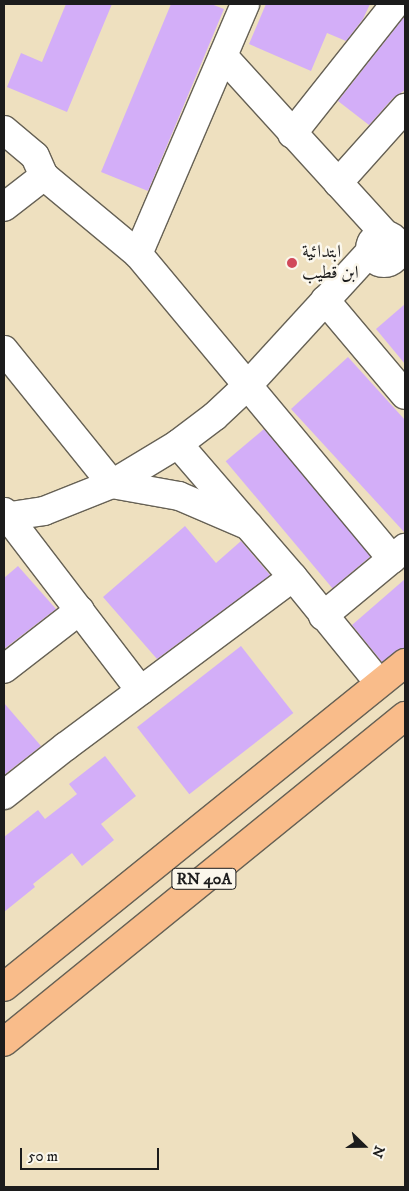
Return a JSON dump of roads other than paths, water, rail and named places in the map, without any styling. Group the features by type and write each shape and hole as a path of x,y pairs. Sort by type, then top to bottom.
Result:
{"main road":[{"name":"RN 40A","path":"4,987 405,663"},
{"name":"RN 40A","path":"4,1042 405,716"}],"street":[{"path":"138,254 245,4"},
{"path":"292,134 395,4"},
{"path":"5,515 44,511 112,484 178,444 215,416 248,385 325,300 390,247 338,183 223,56"},
{"path":"338,183 405,108"},
{"path":"4,130 35,156 44,176 138,254 248,385 399,553 323,616"},
{"path":"4,207 44,176"},
{"path":"325,300 405,395"},
{"path":"4,350 112,484 179,496 249,526"},
{"path":"178,444 293,578 379,683"},
{"path":"5,515 141,691"},
{"path":"4,795 293,578"},
{"path":"4,669 80,610"}],"place":[{"name":"ابتدائية ابن قطيب","path":"292,263"}]}
